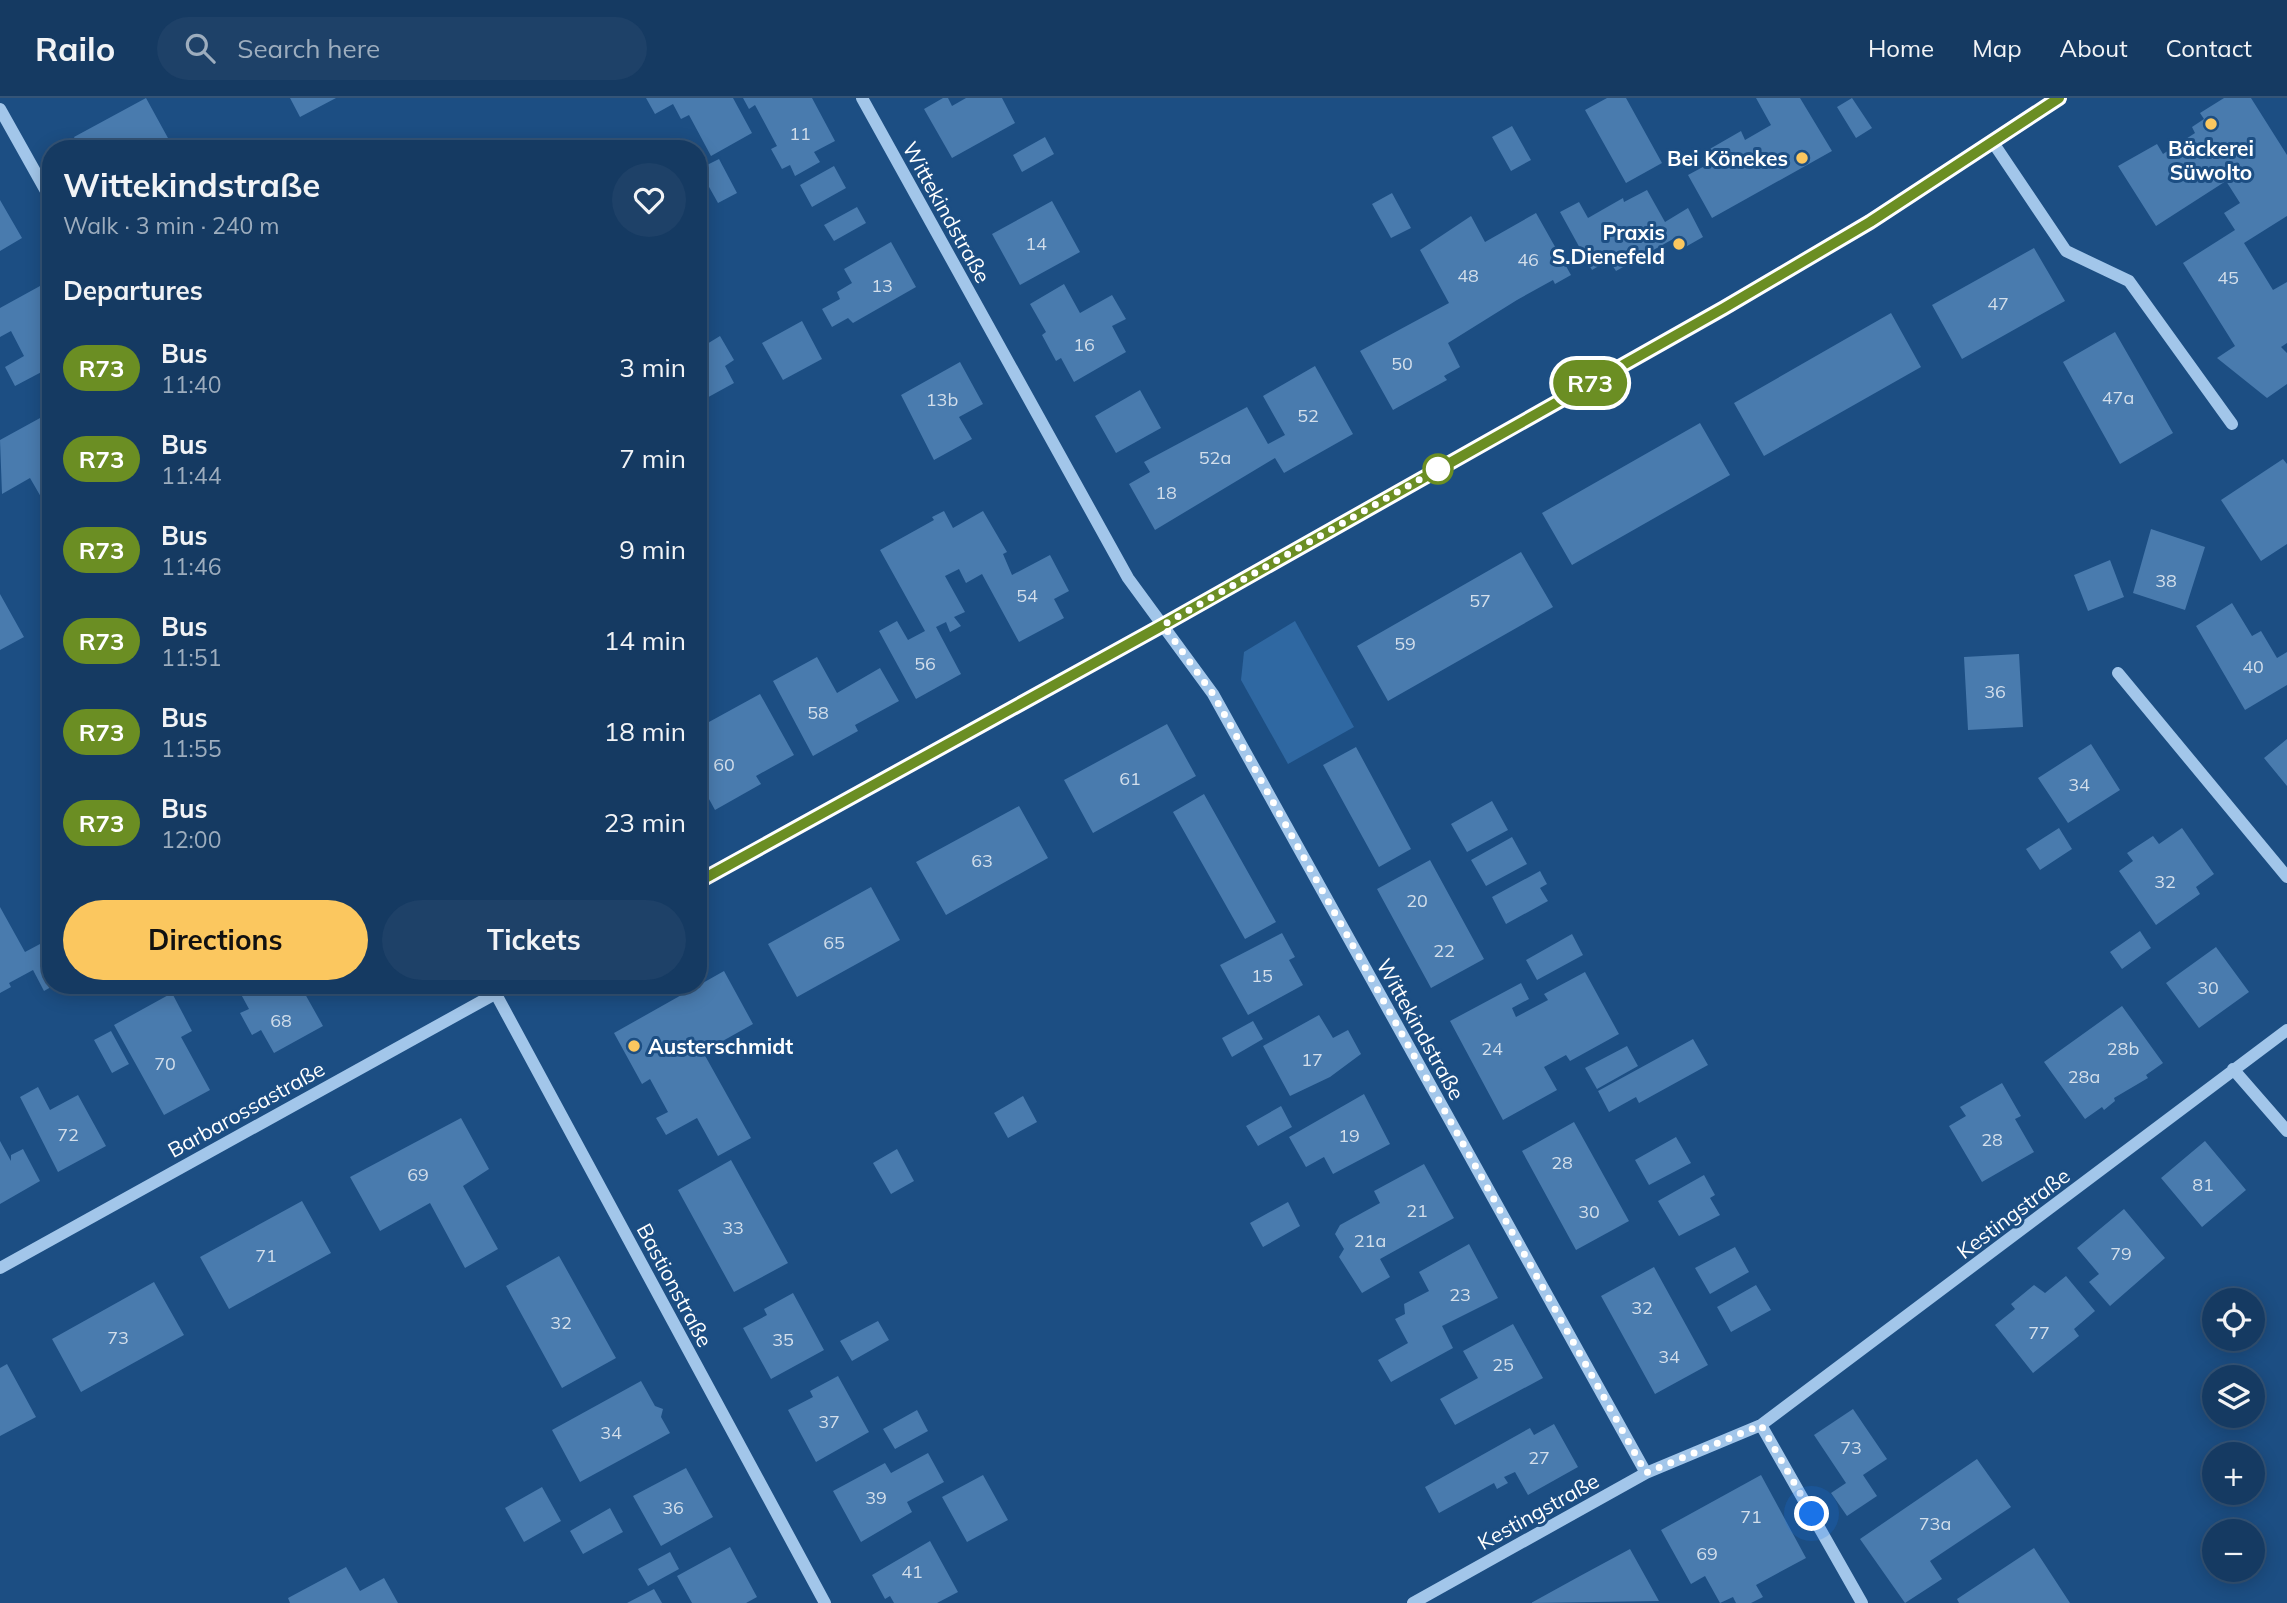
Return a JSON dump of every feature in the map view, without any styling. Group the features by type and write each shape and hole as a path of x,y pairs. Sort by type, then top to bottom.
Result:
{"street":[{"name":"Wittekindstraße","path":"862,98 1128,579 1213,694 1646,1473"},
{"path":"707,877 1163,625 1724,308 1870,222 2059,98"},
{"path":"0,109 42,184"},
{"path":"1992,141 2066,251 2129,281 2232,424"},
{"path":"2118,673 2287,877"},
{"name":"Barbarossastraße","path":"0,1268 484,994"},
{"name":"Bastionstraße","path":"496,994 825,1603"},
{"name":"Kestingstraße","path":"1413,1603 1646,1473 1761,1425 2287,1030"},
{"path":"2233,1069 2287,1131"},
{"path":"1761,1425 1862,1603"}],"shaded area":[{"path":"1295,621 1354,727 1288,764 1241,680 1244,652"}],"building":[{"path":"146,98 169,140 76,140 74,137"},
{"path":"290,98 336,98 300,117"},
{"path":"646,98 733,98 752,133 711,156 707,140 702,140 689,115 681,119 673,104 655,114"},
{"path":"743,98 812,98 835,141 814,152 820,162 795,176 790,165 782,169 771,149 777,146 755,105 749,109"},
{"path":"948,98 952,106 966,98 1002,98 1015,123 952,158 924,109"},
{"path":"1607,98 1626,98 1662,163 1626,183 1585,110"},
{"path":"1756,98 1800,98 1832,151 1712,218 1688,175 1714,161 1708,150 1741,131 1745,140 1771,125"},
{"path":"1852,98 1872,128 1856,138 1837,107"},
{"path":"2224,98 2251,98 2287,155 2287,216 2244,243 2273,290 2287,282 2287,343 2281,347 2287,353 2287,384 2267,398 2217,358 2235,346 2183,263 2235,230 2224,213 2240,203 2226,181 2156,226 2118,166 2157,144 2163,154 2195,133 2192,127 2204,119 2200,113"},
{"path":"1512,126 1531,160 1511,171 1492,137"},
{"path":"1045,137 1054,154 1022,172 1013,155"},
{"path":"719,159 737,193 718,203 707,183 707,165"},
{"path":"834,166 846,188 812,207 800,185"},
{"path":"1647,190 1665,222 1688,208 1703,237 1680,250 1673,239 1616,271 1609,260 1592,270 1560,212 1579,202 1588,218 1623,198 1624,202"},
{"path":"1392,193 1411,228 1391,238 1372,204"},
{"path":"0,200 22,238 0,251"},
{"path":"1052,201 1080,252 1020,285 992,234"},
{"path":"857,207 866,223 834,241 824,225"},
{"path":"1536,213 1571,275 1555,284 1553,280 1448,343 1460,367 1444,376 1447,380 1393,410 1360,351 1449,303 1420,250 1471,216 1485,242"},
{"path":"891,242 916,287 853,323 848,318 832,327 822,309 840,299 837,292 852,283 844,269"},
{"path":"2034,248 2065,301 1962,359 1932,305"},
{"path":"1064,284 1080,313 1112,295 1126,319 1112,326 1126,352 1074,382 1061,358 1056,361 1042,335 1046,332 1030,304"},
{"path":"40,286 42,290 42,372 15,386 5,367 24,356 11,331 0,337 0,308"},
{"path":"1891,313 1921,367 1764,456 1734,403"},
{"path":"802,321 822,359 783,380 762,343"},
{"path":"2115,332 2173,433 2120,464 2063,362"},
{"path":"720,336 734,360 725,366 734,383 707,398 707,344"},
{"path":"960,362 983,404 959,417 972,439 934,460 901,395"},
{"path":"1315,366 1353,434 1284,473 1275,458 1155,530 1129,484 1150,472 1144,462 1247,407 1268,444 1285,435 1263,396"},
{"path":"1140,390 1161,428 1116,453 1095,416"},
{"path":"42,417 42,496 30,478 2,494 0,440"},
{"path":"1700,423 1730,475 1572,565 1542,513"},
{"path":"2283,459 2287,464 2287,544 2261,561 2221,500"},
{"path":"944,511 953,528 983,511 1007,552 1003,554 1012,575 1050,555 1069,591 1054,599 1064,618 1019,642 982,574 966,583 959,569 945,576 965,612 954,617 961,626 950,632 946,622 936,627 961,674 916,699 879,631 897,621 908,640 925,631 880,550 934,520 932,517"},
{"path":"2151,529 2205,547 2185,610 2133,593"},
{"path":"1521,552 1553,607 1388,701 1357,646"},
{"path":"2110,560 2124,597 2088,611 2074,575"},
{"path":"0,594 24,637 0,650"},
{"path":"2232,603 2252,636 2261,631 2277,658 2287,652 2287,685 2245,710 2196,626"},
{"path":"2019,654 2023,727 1968,730 1964,657"},
{"path":"817,657 837,693 880,668 899,701 855,725 858,731 813,756 773,681"},
{"path":"760,694 794,755 756,776 761,784 715,810 707,795 707,723"},
{"path":"1167,724 1196,776 1093,833 1064,780"},
{"path":"2287,739 2287,786 2264,758"},
{"path":"2091,744 2120,790 2068,823 2038,778"},
{"path":"1356,747 1411,849 1379,867 1323,765"},
{"path":"1204,794 1276,922 1245,939 1173,812"},
{"path":"1492,801 1508,830 1467,852 1451,824"},
{"path":"1019,806 1048,858 946,915 916,862"},
{"path":"2059,828 2072,849 2040,870 2026,849"},
{"path":"2182,828 2214,874 2196,887 2200,894 2156,925 2119,871 2133,861 2127,853 2153,836 2159,844"},
{"path":"1512,837 1527,864 1486,886 1471,860"},
{"path":"1430,860 1484,959 1431,988 1377,889"},
{"path":"1540,871 1547,884 1540,888 1548,901 1506,924 1492,897"},
{"path":"871,887 900,940 797,997 768,944"},
{"path":"0,907 25,952 40,944 42,947 42,987 33,970 9,983 11,987 0,993"},
{"path":"2140,931 2151,948 2122,969 2110,952"},
{"path":"1282,933 1295,957 1289,960 1303,985 1248,1015 1220,965"},
{"path":"1572,934 1583,955 1537,980 1526,960"},
{"path":"2216,947 2249,992 2199,1028 2166,983"},
{"path":"724,971 753,1024 703,1052 751,1138 718,1156 697,1118 666,1135 656,1118 668,1112 650,1079 642,1084 614,1033 683,994 707,994 707,981"},
{"path":"1585,972 1619,1034 1570,1061 1566,1055 1544,1067 1557,1090 1503,1120 1450,1021 1521,983 1529,999 1512,1008 1516,1017 1548,1000 1544,994"},
{"path":"173,994 192,1031 181,1037 210,1090 164,1115 114,1025"},
{"path":"241,994 305,994 323,1026 274,1053 261,1030 252,1035 240,1013 249,1009"},
{"path":"2122,1006 2163,1063 2146,1075 2148,1078 2114,1098 2115,1101 2104,1110 2102,1107 2085,1119 2044,1062"},
{"path":"1319,1015 1333,1038 1348,1030 1361,1054 1330,1077 1290,1096 1263,1046"},
{"path":"1253,1021 1263,1039 1232,1057 1222,1038"},
{"path":"111,1031 129,1064 112,1073 94,1040"},
{"path":"1693,1039 1708,1065 1639,1103 1636,1097 1609,1112 1598,1091"},
{"path":"1627,1046 1638,1066 1597,1089 1585,1068"},
{"path":"2002,1083 2021,1116 2015,1119 2034,1152 1982,1182 1949,1126 1966,1116 1960,1107"},
{"path":"38,1087 50,1110 78,1095 106,1146 58,1172 20,1097"},
{"path":"1364,1094 1390,1144 1333,1174 1324,1157 1306,1167 1289,1137"},
{"path":"1023,1096 1037,1122 1008,1138 994,1113"},
{"path":"1281,1106 1292,1127 1258,1146 1246,1126"},
{"path":"461,1118 489,1169 463,1186 498,1249 465,1268 430,1203 380,1231 350,1177"},
{"path":"1574,1122 1629,1221 1576,1250 1522,1151"},
{"path":"1676,1137 1691,1163 1649,1185 1635,1160"},
{"path":"0,1141 11,1161 11,1155 23,1149 40,1181 0,1204"},
{"path":"2205,1141 2246,1190 2202,1227 2161,1178"},
{"path":"897,1149 914,1181 891,1194 873,1163"},
{"path":"731,1160 788,1263 734,1292 678,1190"},
{"path":"1424,1164 1454,1218 1380,1259 1390,1277 1362,1293 1339,1257 1344,1249 1335,1234 1340,1225 1380,1203 1374,1191"},
{"path":"1704,1175 1715,1195 1710,1198 1720,1215 1679,1236 1658,1201"},
{"path":"302,1201 331,1253 229,1309 200,1257"},
{"path":"1288,1202 1300,1226 1263,1247 1250,1223"},
{"path":"2124,1209 2165,1258 2110,1306 2089,1282 2099,1274 2077,1248"},
{"path":"1469,1244 1498,1298 1442,1326 1453,1348 1391,1382 1378,1360 1408,1343 1395,1319 1405,1314 1404,1304 1429,1291 1419,1272"},
{"path":"1735,1247 1749,1272 1710,1294 1695,1268"},
{"path":"559,1256 616,1358 562,1388 506,1286"},
{"path":"1654,1267 1708,1365 1655,1394 1601,1296"},
{"path":"2066,1276 2095,1311 2074,1329 2079,1336 2033,1373 1995,1325 2015,1309 2011,1304 2034,1285 2045,1293"},
{"path":"154,1282 184,1335 81,1392 52,1339"},
{"path":"1756,1285 1771,1310 1731,1332 1717,1307"},
{"path":"793,1293 824,1350 771,1379 743,1328 767,1315 764,1309"},
{"path":"878,1321 889,1340 852,1361 840,1341"},
{"path":"1513,1324 1543,1378 1455,1425 1440,1399 1478,1378 1463,1351"},
{"path":"7,1364 36,1417 0,1436 0,1368"},
{"path":"838,1376 869,1432 816,1462 788,1410 813,1397 810,1391"},
{"path":"641,1381 655,1406 663,1409 661,1417 670,1433 580,1482 552,1430"},
{"path":"1853,1409 1887,1459 1863,1475 1877,1496 1847,1516 1831,1493 1846,1483 1814,1435"},
{"path":"917,1410 928,1431 895,1449 883,1429"},
{"path":"1554,1424 1578,1467 1528,1495 1515,1472 1504,1477 1508,1483 1497,1489 1494,1483 1439,1513 1425,1487 1530,1428 1534,1435"},
{"path":"928,1453 944,1482 907,1502 912,1512 861,1542 833,1491 885,1463 891,1473"},
{"path":"1977,1459 2011,1507 1930,1561 1942,1579 1905,1603 1860,1539"},
{"path":"686,1468 713,1517 661,1546 633,1496"},
{"path":"983,1475 1008,1520 967,1542 942,1497"},
{"path":"1761,1475 1806,1558 1756,1585 1763,1597 1751,1603 1736,1603 1733,1597 1720,1603 1705,1576 1691,1584 1661,1530"},
{"path":"542,1487 561,1521 524,1542 505,1508"},
{"path":"610,1508 623,1532 583,1554 570,1531"},
{"path":"930,1541 958,1592 937,1603 894,1603 890,1596 885,1599 872,1575"},
{"path":"730,1547 757,1597 746,1603 692,1603 677,1576"},
{"path":"2034,1548 2070,1603 1959,1603 1957,1599"},
{"path":"1630,1549 1659,1601 1531,1603 1580,1576"},
{"path":"670,1552 679,1569 648,1586 638,1569"},
{"path":"346,1567 360,1591 384,1578 398,1603 290,1603 288,1598"},
{"path":"654,1589 662,1603 627,1603"}],"bus line":[{"name":"R73","path":"707,877 1163,625 1724,308 1870,222 2059,98"}],"place":[{"name":"Bäckerei Süwolto","path":"2211,124"},
{"name":"Bei Könekes","path":"1802,158"},
{"name":"Praxis S.Dienefeld","path":"1679,244"},
{"name":"Austerschmidt","path":"634,1046"}],"route":[{"path":"1438,469 1445,465 1163,625 1213,694 1646,1473 1761,1425 1812,1514"}]}
